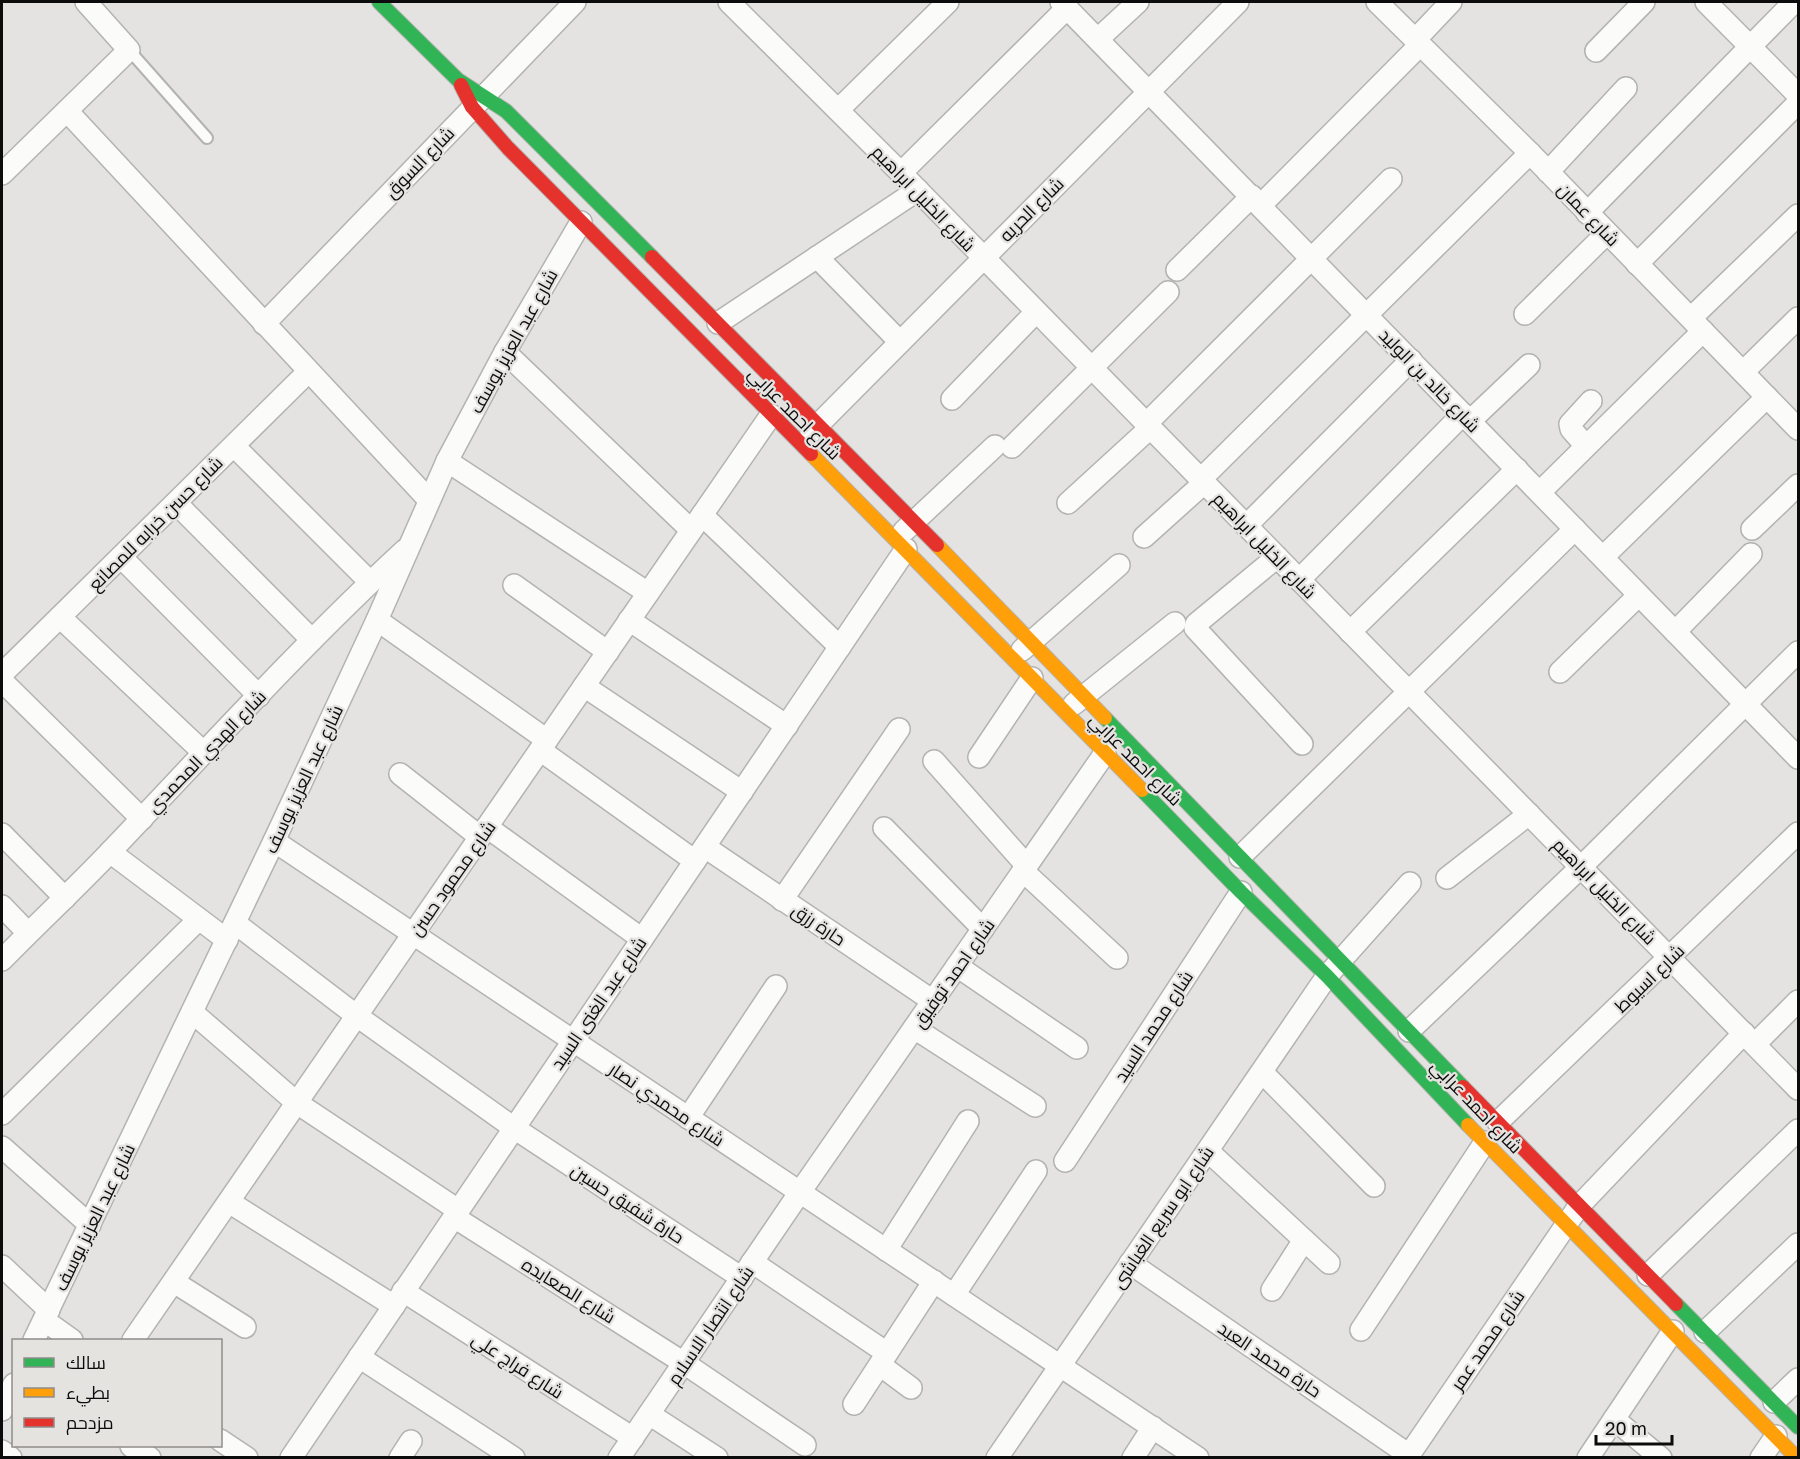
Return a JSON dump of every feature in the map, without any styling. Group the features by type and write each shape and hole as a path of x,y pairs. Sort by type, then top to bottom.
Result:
{"street":[{"path":"2,174 129,50 86,2"},
{"name":"شارع احمد عرابي","path":"379,2 478,101 507,148 901,544 1241,892 1408,1030 1798,1427"},
{"name":"شارع السوق","path":"264,324 575,2"},
{"name":"شارع الخليل ابراهيم","path":"729,2 918,190 1798,1089"},
{"path":"838,110 948,2"},
{"path":"1098,39 1138,2"},
{"name":"شارع الحريه","path":"800,443 1238,2"},
{"name":"شارع عمان","path":"1377,2 1530,153 1797,425"},
{"path":"1177,270 1256,201 1418,43 1451,2"},
{"path":"1596,51 1644,2"},
{"path":"1706,2 1798,95"},
{"path":"1587,213 1794,2"},
{"path":"901,173 1064,5"},
{"name":"شارع خالد بن الوليد","path":"1064,5 1798,758"},
{"path":"1548,172 1626,88"},
{"name":"شارع احمد عرابي","path":"478,101 524,128 819,424 1240,857 1485,1142 1797,1458"},
{"path":"1637,264 1798,103"},
{"path":"67,111 429,500"},
{"path":"1144,537 1530,153"},
{"path":"1068,503 1148,426 1391,179"},
{"path":"718,323 918,190"},
{"path":"1540,492 1586,446 1798,215"},
{"name":"شارع عبد العزيز يوسف","path":"35,1339 274,841 377,620 447,461 505,352 581,222"},
{"path":"1525,314 1607,232"},
{"path":"818,257 900,342"},
{"name":"شارع عبد الغنى السيد","path":"291,1458 840,647 914,522 1004,447 1091,368 1168,292"},
{"path":"952,399 1036,312"},
{"path":"1743,372 1798,318"},
{"path":"505,352 840,647"},
{"path":"1246,526 1411,360"},
{"path":"1299,580 1467,417 1529,365"},
{"name":"شارع حسن خرابه للمصانع","path":"2,674 308,372"},
{"path":"1603,557 1767,396"},
{"path":"1586,446 1571,429 1570,424 1591,401"},
{"name":"شارع محمود حسن","path":"134,1339 771,415"},
{"path":"234,446 369,582"},
{"path":"447,461 648,593"},
{"path":"1350,632 1517,469"},
{"path":"1752,529 1798,485"},
{"path":"176,502 312,640"},
{"path":"1240,857 1575,529"},
{"name":"شارع الهدي المحمدي","path":"2,960 66,898 203,752 369,582 411,544"},
{"path":"1675,632 1751,554"},
{"path":"121,557 259,696"},
{"path":"1277,557 1196,624 1195,628 1302,744"},
{"path":"1012,658 1119,565"},
{"path":"514,585 608,652"},
{"path":"1560,672 1639,595"},
{"path":"60,617 203,752"},
{"name":"حارة رزق","path":"377,620 544,745 700,854 783,900 933,1001"},
{"path":"629,620 787,726"},
{"path":"1065,712 1175,623"},
{"path":"1408,1030 1581,867 1798,652"},
{"path":"979,757 1032,678"},
{"path":"2,681 142,819"},
{"path":"584,686 742,792"},
{"path":"783,900 899,729"},
{"name":"شارع احمد توفيق","path":"800,1192 1106,753"},
{"path":"934,761 1025,868 1117,957"},
{"path":"400,774 642,939"},
{"path":"1447,878 1529,814"},
{"path":"884,828 983,929"},
{"name":"شارع اسيوط","path":"1498,1122 1798,833"},
{"path":"2,834 66,898"},
{"name":"شارع محمدي نصار","path":"274,841 1198,1458"},
{"name":"حارة شفيق حسين","path":"110,852 198,920 231,931 357,1016 514,1128 747,1270 883,1359 911,1388"},
{"name":"شارع ابو سريع الغباشى","path":"997,1458 1334,968 1410,883"},
{"name":"شارع محمد السيد","path":"1065,1161 1241,892"},
{"path":"2,906 28,933"},
{"path":"2,1114 198,920"},
{"path":"957,966 1077,1048"},
{"path":"688,1118 776,986"},
{"name":"شارع محمد عمر","path":"1408,1456 1579,1206 1750,1039 1798,1001"},
{"name":"شارع الصعايده","path":"192,1012 297,1102 456,1213 806,1445"},
{"path":"914,1028 1035,1106"},
{"path":"1262,1072 1374,1186"},
{"path":"886,1250 968,1121"},
{"path":"1648,1275 1798,1130"},
{"path":"1361,1330 1485,1142"},
{"path":"2,1147 90,1226"},
{"path":"1208,1151 1329,1263"},
{"path":"954,1295 1036,1171"},
{"name":"شارع انتصار الاسلام","path":"625,1452 800,1192"},
{"name":"شارع فراج علي","path":"229,1202 398,1298 625,1452"},
{"path":"1272,1290 1304,1240"},
{"path":"1705,1332 1798,1244"},
{"name":"حارة محمد العبد","path":"1130,1263 1408,1456"},
{"path":"2,1266 70,1339"},
{"path":"174,1281 245,1327"},
{"path":"855,1404 934,1281"},
{"path":"1588,1458 1673,1331"},
{"path":"358,1357 514,1458"},
{"path":"1774,1402 1798,1378"},
{"path":"2,1410 12,1388"},
{"path":"649,1414 717,1458"},
{"path":"1614,1419 1661,1458"},
{"path":"1133,1458 1153,1427"},
{"path":"1761,1458 1776,1436"},
{"path":"222,1441 247,1458"},
{"path":"133,1447 150,1458"},
{"path":"2,1451 11,1458"}],"lane":[{"path":"129,50 207,138"}],"traffic: fast":[{"path":"379,2 458,80 506,111 652,257"},
{"path":"1105,718 1463,1087"},
{"path":"1142,790 1327,976 1468,1125"},
{"path":"1676,1304 1798,1427"}],"traffic: slow":[{"path":"811,454 1142,790"},
{"path":"937,545 1105,718"},
{"path":"1468,1125 1797,1458"}],"traffic: jam":[{"path":"461,85 472,107 508,148 811,454"},
{"path":"652,257 937,545"},
{"path":"1463,1087 1676,1304"}]}
